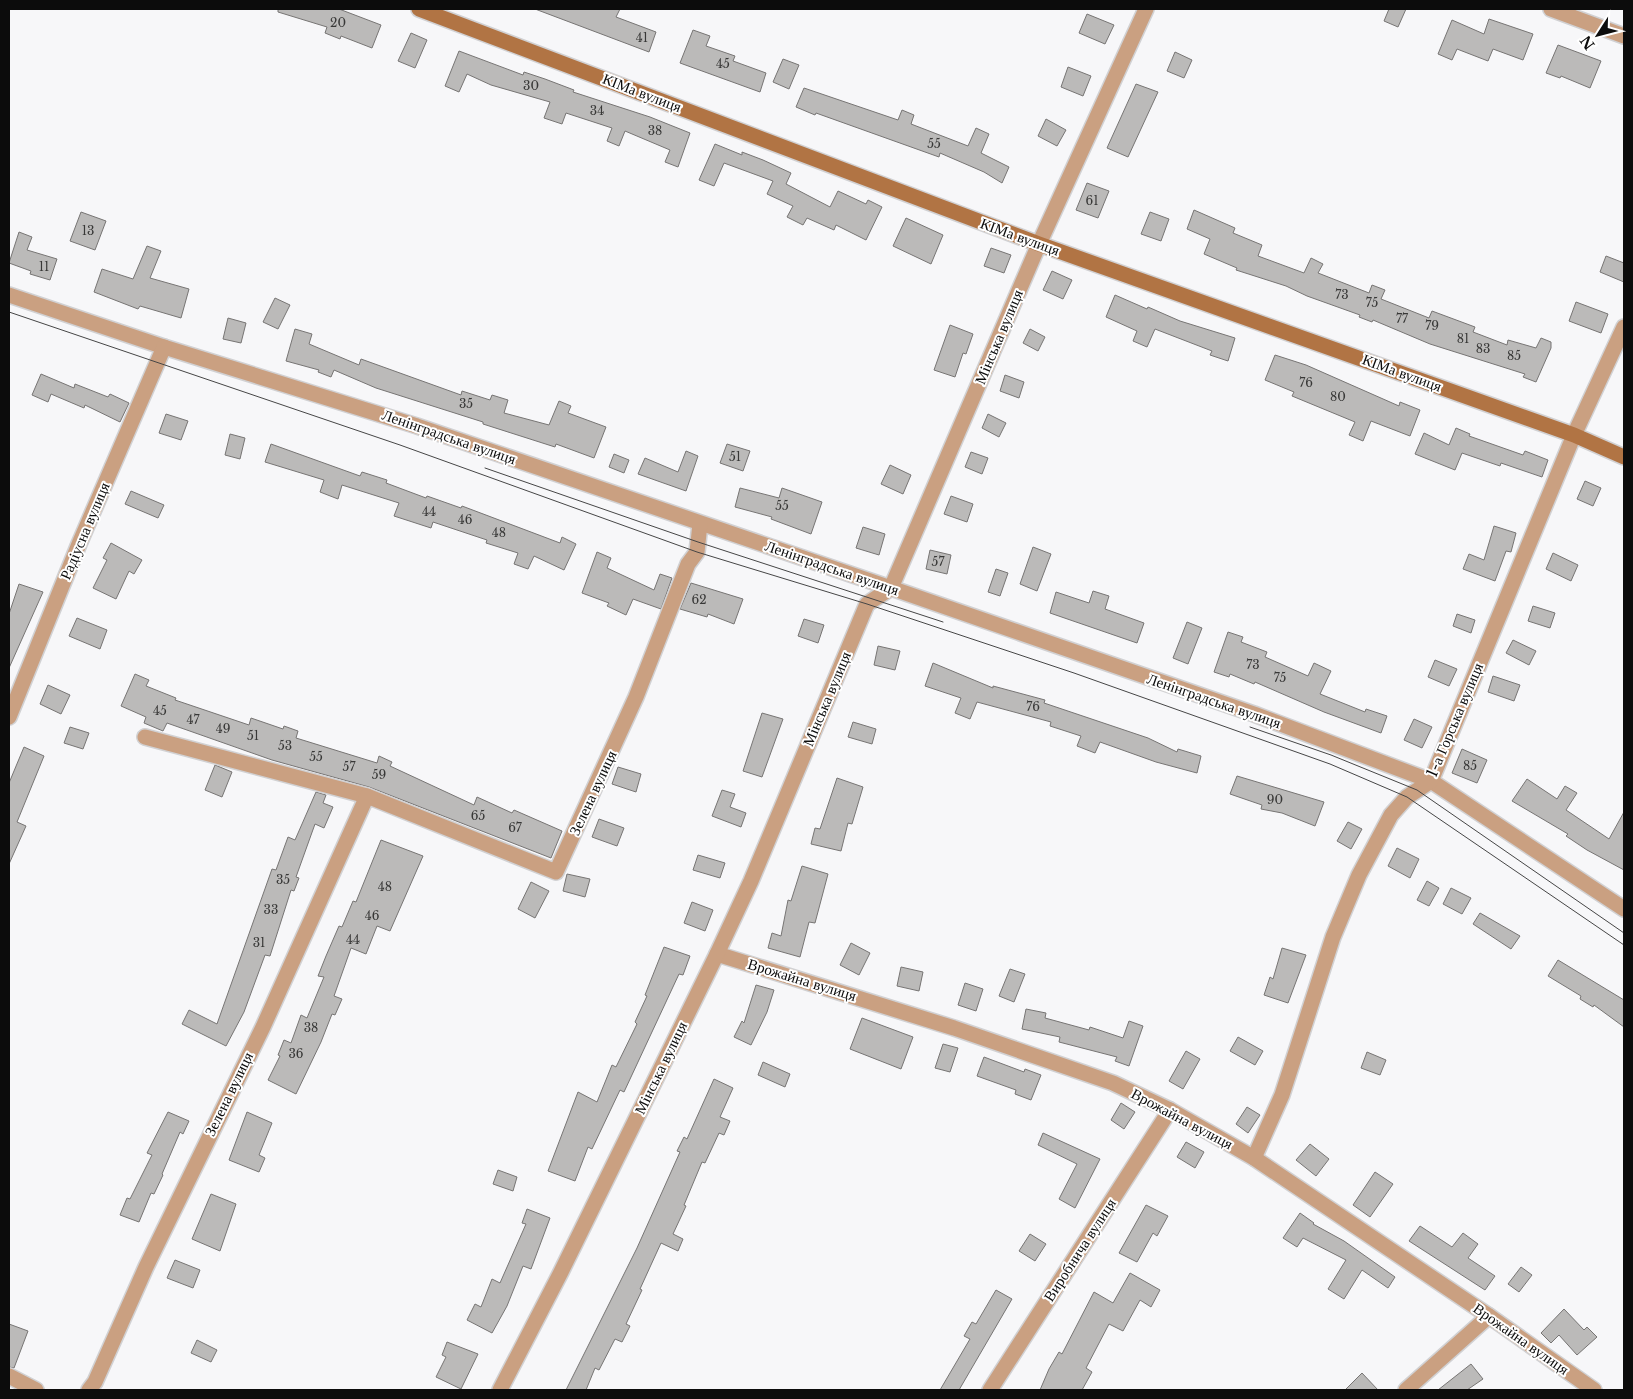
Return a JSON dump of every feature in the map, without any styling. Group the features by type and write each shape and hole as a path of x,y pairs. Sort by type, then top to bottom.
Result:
{"street":[{"name":"КІМа вулиця","path":"419,9 1038,244 1574,435 1624,457"},
{"name":"Мінська вулиця","path":"500,1390 561,1272 751,882 867,604 892,588 1038,244 1146,9"},
{"path":"1551,9 1624,36"},
{"name":"Ленінградська вулиця","path":"9,295 164,347 417,426 1254,714 1430,781 1624,909"},
{"name":"1-а Горська вулиця","path":"1254,1158 1282,1095 1333,937 1359,875 1391,815 1407,797 1430,781 1574,435 1624,327"},
{"name":"Радіусна вулиця","path":"9,717 79,544 164,347"},
{"name":"Зелена вулиця","path":"145,738 367,796 556,872 636,697 688,564 697,552 700,524"},
{"name":"Зелена вулиця","path":"89,1390 95,1382 219,1113 263,1027 367,796"},
{"name":"Врожайна вулиця","path":"717,954 954,1028 1113,1083 1170,1110 1254,1158 1489,1316 1594,1390"},
{"name":"Виробнича вулиця","path":"990,1390 1170,1110"},
{"path":"1406,1390 1489,1316"},
{"path":"9,1376 36,1390"}],"building":[{"path":"278,9 339,9 381,25 372,48 341,36 340,39 325,33 327,27 278,12"},
{"path":"535,9 620,9 616,17 656,32 649,52"},
{"path":"1389,9 1406,9 1398,27 1384,21"},
{"path":"1087,14 1114,25 1105,44 1079,33"},
{"path":"1489,19 1533,34 1523,60 1493,49 1488,61 1457,49 1452,60 1438,54 1452,20 1484,34"},
{"path":"693,30 710,36 706,46 735,56 733,61 766,73 760,92 680,63"},
{"path":"411,33 427,40 415,68 398,61"},
{"path":"1558,45 1601,61 1590,88 1561,76 1560,78 1546,73"},
{"path":"459,51 523,75 524,72 545,79 574,90 573,92 650,117 690,133 678,167 665,162 670,150 625,131 619,146 607,141 612,128 566,113 562,124 544,118 550,102 491,85 467,74 459,92 445,86"},
{"path":"1175,52 1192,60 1184,78 1167,71"},
{"path":"783,59 799,65 789,89 773,82"},
{"path":"1068,67 1091,76 1083,96 1061,87"},
{"path":"1136,84 1158,92 1128,157 1107,148"},
{"path":"804,88 898,120 902,110 914,115 911,124 968,146 976,128 989,134 981,153 1009,167 1002,183 984,172 940,153 939,157 816,113 815,115 796,107"},
{"path":"1046,119 1066,130 1057,146 1038,136"},
{"path":"715,144 742,155 742,152 763,160 791,173 786,184 830,207 838,191 866,204 868,200 882,207 866,240 836,225 834,230 807,218 803,225 787,217 793,206 767,194 773,181 724,163 714,186 699,180"},
{"path":"1087,183 1109,191 1098,218 1076,210"},
{"path":"1194,210 1235,228 1233,233 1262,245 1258,256 1304,273 1311,258 1323,264 1318,273 1369,293 1372,285 1385,290 1381,299 1429,318 1432,311 1475,327 1473,332 1507,345 1508,340 1536,348 1541,338 1551,342 1551,348 1536,382 1523,377 1525,374 1430,344 1286,286 1236,270 1237,268 1204,254 1210,239 1187,229"},
{"path":"81,212 106,221 95,250 70,241"},
{"path":"1150,212 1169,219 1161,241 1141,234"},
{"path":"906,218 943,235 931,264 893,246"},
{"path":"19,232 32,237 27,250 57,259 50,280 30,274 31,271 9,263"},
{"path":"147,246 161,251 150,278 189,289 181,318 140,306 138,309 94,292 102,269 133,279"},
{"path":"991,248 1011,255 1004,273 984,266"},
{"path":"1606,256 1624,263 1624,282 1600,272"},
{"path":"1052,271 1072,280 1063,299 1043,290"},
{"path":"1115,295 1180,321 1235,338 1228,361 1210,355 1212,351 1155,329 1147,347 1133,341 1137,331 1106,317"},
{"path":"275,298 290,305 278,329 263,322"},
{"path":"1576,302 1608,314 1601,333 1569,321"},
{"path":"228,318 246,323 241,343 223,339"},
{"path":"950,325 973,334 966,354 963,353 955,377 934,370"},
{"path":"295,329 312,334 309,344 359,365 361,359 461,395 462,391 490,400 492,395 508,400 504,413 549,425 559,401 571,406 568,413 606,427 594,458 556,444 555,447 376,388 334,370 331,377 318,372 319,370 286,361"},
{"path":"1030,329 1045,337 1038,351 1023,343"},
{"path":"1275,355 1306,365 1399,406 1400,402 1420,410 1410,436 1371,421 1363,441 1349,435 1355,422 1292,396 1294,392 1265,380"},
{"path":"41,374 74,388 75,384 108,397 110,394 129,403 120,422 85,405 84,408 51,394 48,402 32,395"},
{"path":"1005,375 1024,382 1019,398 1000,391"},
{"path":"166,414 188,421 181,440 159,433"},
{"path":"988,414 1006,423 999,437 982,428"},
{"path":"1456,428 1470,434 1469,436 1523,455 1525,451 1548,460 1542,477 1501,463 1500,466 1462,453 1455,470 1415,454 1424,433 1449,445"},
{"path":"230,434 245,438 240,459 225,455"},
{"path":"271,444 360,476 362,472 387,480 386,483 426,498 427,496 461,508 462,506 560,543 562,537 576,544 564,570 534,556 528,569 514,564 518,553 486,543 487,540 433,522 431,528 394,516 399,503 342,485 338,499 320,492 324,480 265,462"},
{"path":"727,444 750,451 743,471 720,463"},
{"path":"686,451 698,456 686,491 638,474 645,458 678,472"},
{"path":"971,452 988,458 982,474 965,467"},
{"path":"614,454 629,460 624,473 609,467"},
{"path":"890,465 911,475 903,494 881,484"},
{"path":"1585,481 1601,488 1593,506 1577,499"},
{"path":"740,488 779,498 782,488 822,502 811,534 771,519 772,517 735,507"},
{"path":"131,491 164,505 158,518 125,504"},
{"path":"951,496 973,504 967,522 944,514"},
{"path":"1494,526 1516,533 1511,552 1506,551 1495,581 1463,569 1469,554 1484,560"},
{"path":"863,527 885,534 879,555 856,548"},
{"path":"111,543 142,560 134,574 129,571 116,599 93,588 107,560 103,558"},
{"path":"1033,547 1051,554 1037,591 1020,584"},
{"path":"930,550 951,555 947,574 926,569"},
{"path":"597,552 611,558 607,568 654,590 660,574 672,578 661,609 633,599 626,615 607,606 609,603 582,593"},
{"path":"1553,553 1578,565 1571,581 1546,569"},
{"path":"996,569 1008,573 1000,596 988,592"},
{"path":"691,583 743,599 734,624 708,614 707,617 680,609"},
{"path":"19,584 43,592 9,668 9,614"},
{"path":"1093,591 1109,596 1105,609 1144,623 1137,643 1050,613 1056,592 1089,603"},
{"path":"1533,606 1555,613 1550,628 1528,621"},
{"path":"1457,614 1475,620 1471,633 1453,626"},
{"path":"77,618 107,630 100,649 69,636"},
{"path":"804,619 824,625 818,643 798,636"},
{"path":"1187,622 1202,628 1188,664 1173,658"},
{"path":"1228,632 1243,637 1241,642 1267,652 1265,657 1308,676 1314,663 1331,671 1320,694 1365,712 1366,709 1387,716 1381,733 1324,712 1255,682 1254,684 1230,674 1229,677 1214,672"},
{"path":"1513,640 1536,651 1529,665 1506,653"},
{"path":"878,646 900,651 895,670 874,665"},
{"path":"1435,660 1457,669 1449,686 1428,677"},
{"path":"933,663 993,688 993,686 1045,700 1044,703 1148,738 1177,752 1178,749 1201,756 1197,773 1156,762 1100,742 1095,753 1077,746 1081,736 1050,726 1051,722 977,702 970,719 955,713 961,698 925,686"},
{"path":"135,674 149,680 146,686 176,698 175,700 249,725 251,718 283,729 284,726 298,731 296,738 377,763 379,756 392,762 390,766 474,805 477,797 512,813 514,810 562,831 551,858 369,787 272,760 167,723 163,731 144,723 146,717 121,706"},
{"path":"1493,676 1520,685 1514,701 1488,692"},
{"path":"48,685 70,695 61,714 40,704"},
{"path":"762,713 783,719 762,777 743,771"},
{"path":"1414,719 1432,727 1422,748 1404,740"},
{"path":"853,722 876,729 872,744 848,737"},
{"path":"70,727 89,733 83,749 64,743"},
{"path":"24,747 44,756 17,822 26,826 9,864 9,783"},
{"path":"1462,749 1487,760 1477,783 1452,773"},
{"path":"215,765 232,772 222,797 205,790"},
{"path":"618,767 641,774 636,792 612,784"},
{"path":"1237,776 1324,802 1315,826 1282,813 1261,809 1262,805 1230,794"},
{"path":"837,778 863,787 852,824 848,823 841,851 811,844 815,828 820,829"},
{"path":"1527,779 1557,799 1565,786 1577,793 1566,810 1609,839 1624,812 1624,870 1587,850 1566,836 1568,834 1512,801"},
{"path":"722,790 735,794 730,807 746,813 741,827 712,816"},
{"path":"316,792 326,795 323,803 333,807 324,828 315,824 296,877 299,878 294,891 291,890 270,956 265,955 244,1012 226,1046 182,1024 189,1010 217,1024 272,869 276,870 288,837 295,840"},
{"path":"599,819 624,828 617,846 592,837"},
{"path":"1348,822 1362,829 1351,849 1337,841"},
{"path":"381,840 423,856 390,931 377,926 366,954 351,948 334,996 342,999 335,1015 332,1014 296,1094 268,1080 280,1056 278,1055 284,1040 291,1043 301,1015 307,1018 324,977 318,976 326,956 339,926 342,927 353,901 356,902"},
{"path":"1397,848 1419,859 1410,878 1388,866"},
{"path":"698,855 725,863 720,878 693,870"},
{"path":"802,866 828,874 815,923 809,922 800,957 768,948 772,933 781,936 788,900 791,901"},
{"path":"567,874 590,879 585,897 563,891"},
{"path":"1427,881 1439,888 1429,906 1417,900"},
{"path":"531,882 549,891 535,918 518,909"},
{"path":"1451,888 1471,898 1462,914 1443,904"},
{"path":"692,902 713,910 705,931 684,923"},
{"path":"1480,913 1520,936 1511,949 1473,924"},
{"path":"851,943 870,953 859,975 840,965"},
{"path":"664,947 690,956 683,975 679,974 624,1092 620,1090 592,1149 588,1147 575,1181 548,1171 578,1092 597,1102 612,1065 616,1067 637,1024 635,1022 647,996 645,995"},
{"path":"1282,948 1306,955 1288,1003 1264,995 1270,977 1273,979"},
{"path":"1558,960 1624,1000 1624,1027 1594,1005 1593,1007 1580,999 1581,996 1548,976"},
{"path":"901,967 923,972 919,991 897,986"},
{"path":"1010,969 1025,974 1014,1002 999,996"},
{"path":"965,983 983,989 976,1011 958,1005"},
{"path":"756,985 774,990 767,1012 751,1045 734,1037 742,1021 744,1023"},
{"path":"1026,1009 1046,1013 1045,1018 1089,1030 1090,1027 1123,1038 1129,1021 1143,1026 1129,1066 1115,1061 1117,1057 1059,1042 1060,1037 1022,1029"},
{"path":"862,1018 913,1037 901,1069 850,1049"},
{"path":"1238,1037 1263,1051 1255,1065 1230,1051"},
{"path":"943,1044 958,1048 950,1072 935,1068"},
{"path":"1186,1051 1200,1059 1183,1089 1169,1081"},
{"path":"1367,1052 1386,1060 1380,1075 1361,1068"},
{"path":"984,1057 1024,1072 1025,1069 1041,1075 1031,1100 1015,1094 1016,1090 977,1076"},
{"path":"763,1062 790,1074 785,1087 758,1075"},
{"path":"714,1079 733,1088 720,1117 730,1121 724,1135 719,1133 705,1163 702,1162 684,1205 686,1206 673,1234 683,1239 678,1251 661,1243 626,1324 630,1326 622,1342 615,1339 599,1370 595,1368 586,1390 566,1390 637,1248 680,1152 677,1151 684,1137 687,1139"},
{"path":"1121,1103 1135,1112 1124,1129 1111,1120"},
{"path":"1247,1107 1260,1115 1248,1133 1236,1124"},
{"path":"168,1112 189,1121 183,1134 180,1132 163,1175 154,1194 151,1193 139,1222 120,1215 127,1198 130,1199 152,1155 147,1153"},
{"path":"247,1112 272,1123 259,1155 265,1158 259,1172 229,1160"},
{"path":"1043,1133 1100,1159 1075,1208 1059,1199 1077,1164 1038,1145"},
{"path":"1186,1142 1204,1152 1195,1168 1177,1157"},
{"path":"1310,1144 1329,1159 1316,1176 1296,1160"},
{"path":"498,1170 517,1177 513,1191 493,1184"},
{"path":"1375,1172 1393,1184 1370,1217 1353,1205"},
{"path":"211,1194 236,1204 220,1251 192,1239"},
{"path":"1146,1205 1168,1216 1157,1236 1153,1233 1137,1262 1119,1253"},
{"path":"527,1209 550,1218 531,1269 523,1266 507,1306 492,1333 467,1320 475,1304 481,1307 492,1279 500,1283 526,1224 522,1223"},
{"path":"1300,1213 1313,1224 1344,1241 1395,1277 1388,1288 1362,1270 1344,1299 1328,1289 1346,1260 1303,1238 1297,1247 1283,1238"},
{"path":"1420,1226 1452,1247 1463,1233 1478,1244 1468,1258 1495,1276 1485,1290 1409,1241"},
{"path":"1030,1234 1046,1244 1035,1261 1019,1251"},
{"path":"175,1260 200,1270 193,1288 167,1278"},
{"path":"1521,1267 1532,1275 1519,1292 1508,1284"},
{"path":"1130,1273 1160,1290 1151,1307 1140,1300 1123,1331 1109,1324 1086,1368 1092,1372 1082,1390 1040,1390 1049,1369 1059,1352 1062,1354 1094,1292 1113,1303"},
{"path":"996,1290 1012,1299 959,1390 940,1390 970,1339 964,1336 972,1322 976,1324"},
{"path":"1564,1309 1584,1330 1587,1327 1597,1337 1577,1355 1559,1335 1551,1343 1541,1333"},
{"path":"9,1324 28,1331 14,1368 9,1367"},
{"path":"197,1340 217,1350 211,1362 191,1353"},
{"path":"447,1342 478,1354 461,1389 436,1377 446,1357 442,1355"},
{"path":"1471,1364 1483,1379 1467,1390 1438,1390"},
{"path":"1362,1373 1378,1390 1345,1390"}],"tram line":[{"path":"9,312 400,445 697,552 867,604 1074,673 1330,764 1407,797 1624,945"},
{"path":"485,468 698,542 943,622"},
{"path":"1250,727 1331,755 1417,790 1624,933"}]}
